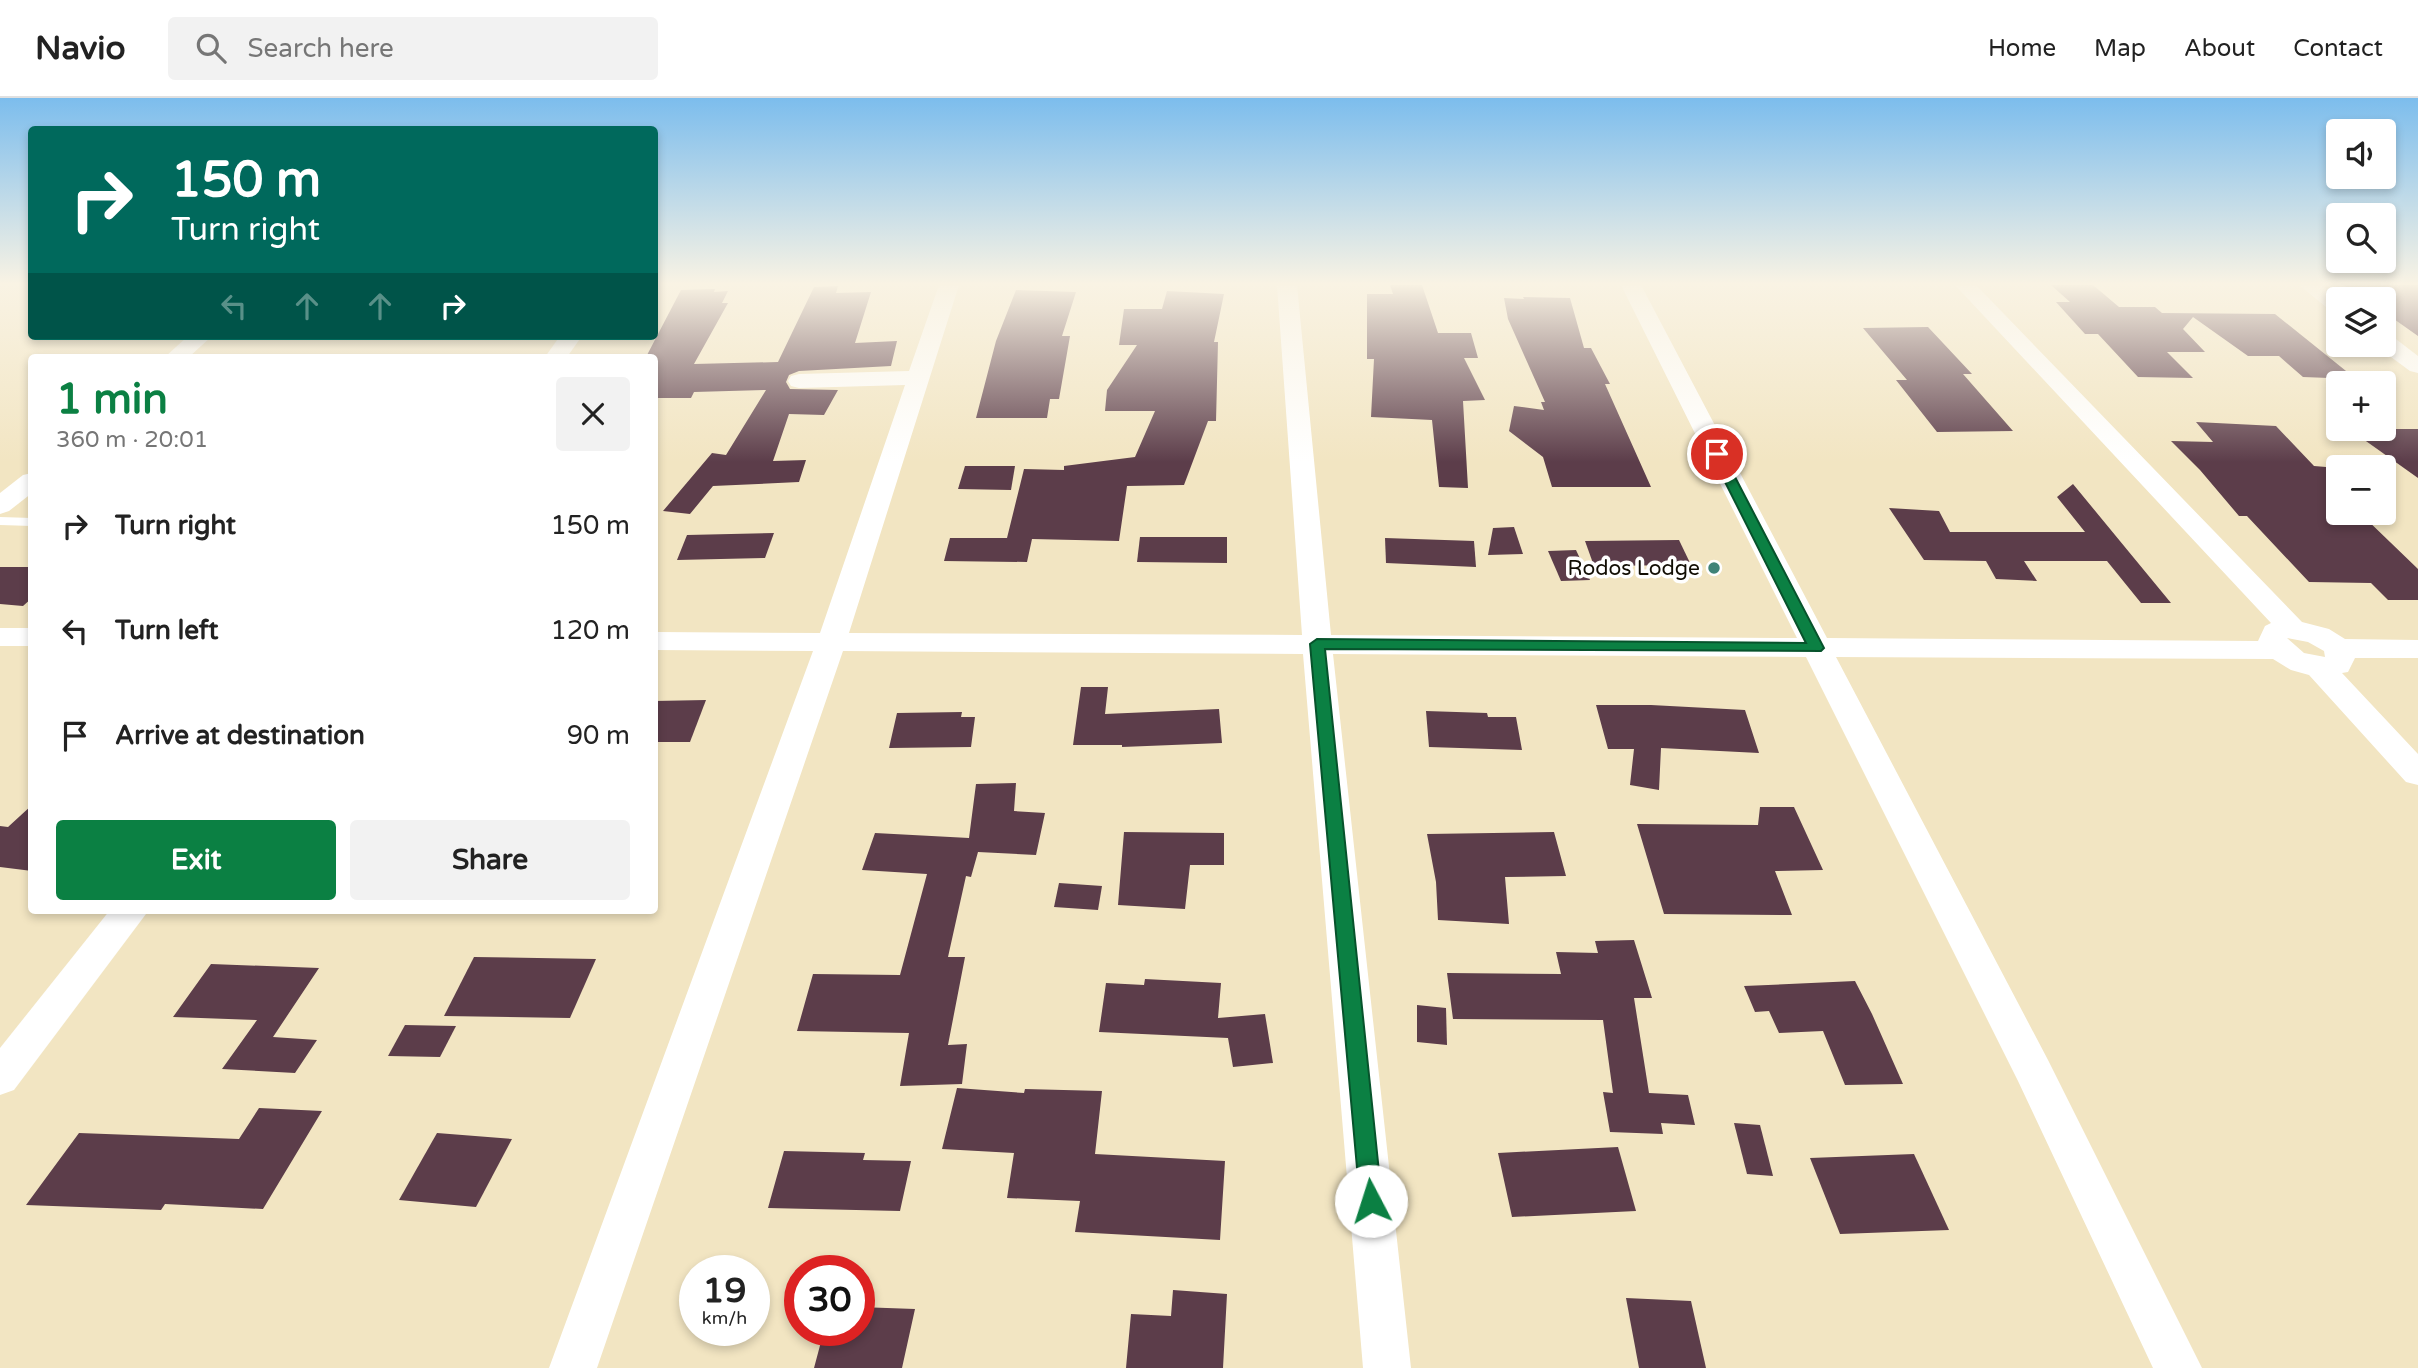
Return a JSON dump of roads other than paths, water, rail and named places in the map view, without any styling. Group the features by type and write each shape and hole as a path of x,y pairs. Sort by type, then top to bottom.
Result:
{"street":[{"path":"573,1368 831,643 929,344"},
{"path":"1292,344 1317,644 1387,1368"},
{"path":"1661,344 2028,1060 2178,1368"},
{"path":"2019,344 2286,639"},
{"path":"2396,350 2418,366"},
{"path":"799,381 918,378"},
{"path":"0,506 28,483"},
{"path":"658,641 1816,648 2286,639 2318,635 2328,657 2418,774"},
{"path":"0,637 28,637"},
{"path":"2328,657 2418,649"},
{"path":"0,1078 128,914"}],"lane":[{"path":"0,521 28,522"}],"place":[{"name":"Rodos Lodge","path":"1714,568"}]}
